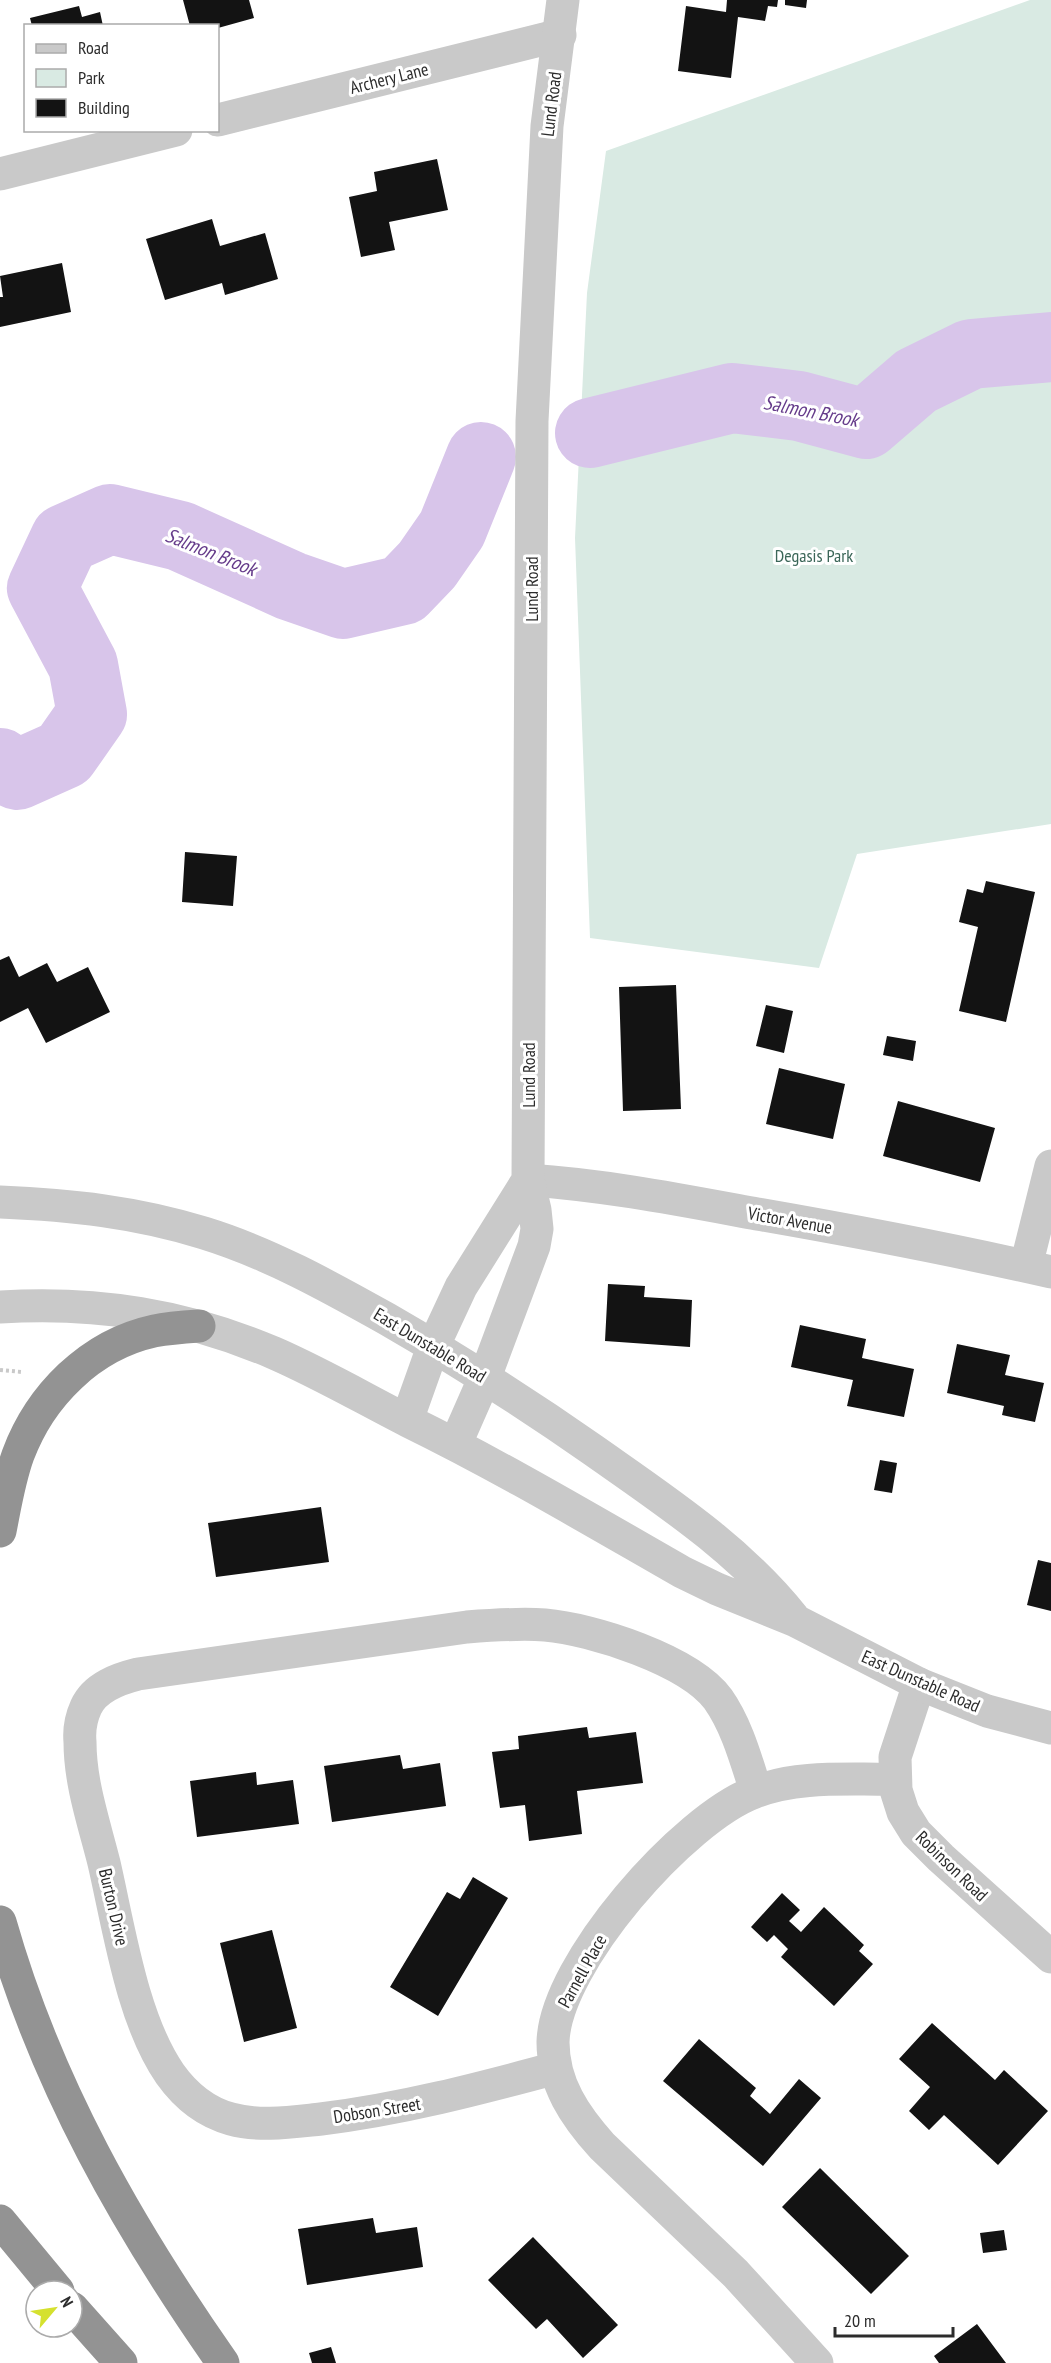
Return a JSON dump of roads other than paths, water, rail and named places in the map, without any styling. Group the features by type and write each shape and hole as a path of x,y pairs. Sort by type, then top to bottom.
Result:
{"highway":[{"path":"0,1531 18,1456 35,1418 58,1387 84,1365 125,1341 153,1331 200,1326"},
{"path":"0,1901 13,1967"},
{"path":"0,1922 13,1967 62,2090 103,2173 134,2229 223,2363"},
{"path":"0,2221 48,2279"},
{"path":"84,2321 121,2363"}],"street":[{"name":"Lund Road","path":"456,1443 485,1377 534,1246 537,1229 528,1180 532,421 547,126 563,0"},
{"name":"Archery Lane","path":"219,120 560,35"},
{"path":"0,174 168,132"},
{"path":"1038,1269 1051,1166"},
{"name":"Victor Avenue","path":"528,1180 643,1193 836,1228 1038,1269"},
{"path":"407,1420 433,1347 461,1287 528,1180"},
{"name":"East Dunstable Road","path":"0,1202 39,1203 106,1210 205,1234 299,1272 485,1377 630,1476 741,1560 771,1589 796,1621"},
{"name":"East Dunstable Road","path":"0,1307 57,1305 92,1307 158,1316 200,1326 275,1353 456,1443 682,1572 717,1589 796,1621 919,1684 987,1711 1051,1728"},
{"name":"Burton Drive","path":"197,2103 170,2073 158,2054 132,1982 81,1764 81,1727 87,1705 93,1696 113,1683 138,1674 467,1628 510,1624 564,1628 623,1643 675,1667 706,1687 725,1710 739,1740 756,1791"},
{"name":"Robinson Road","path":"919,1684 897,1747 894,1779 899,1801 916,1833 1051,1957"},
{"name":"Parnell Place","path":"817,2363 736,2274 596,2139 568,2101 556,2068 553,2042 561,2006 582,1964 614,1916 687,1835 722,1808 756,1791 783,1784 894,1779"},
{"name":"Dobson Street","path":"197,2103 231,2119 269,2124 295,2122 414,2105 556,2068"}],"waterway":[{"name":"Salmon Brook","path":"590,433 732,398 799,406 866,424 916,381 971,354 1051,347"},
{"name":"Salmon Brook","path":"0,763 17,775 64,754 92,714 83,665 42,588 65,539 110,519 180,536 291,586 343,604 403,590 427,565 452,529 481,457"}],"park label":[{"name":"Degasis Park","path":"814,555"}]}
